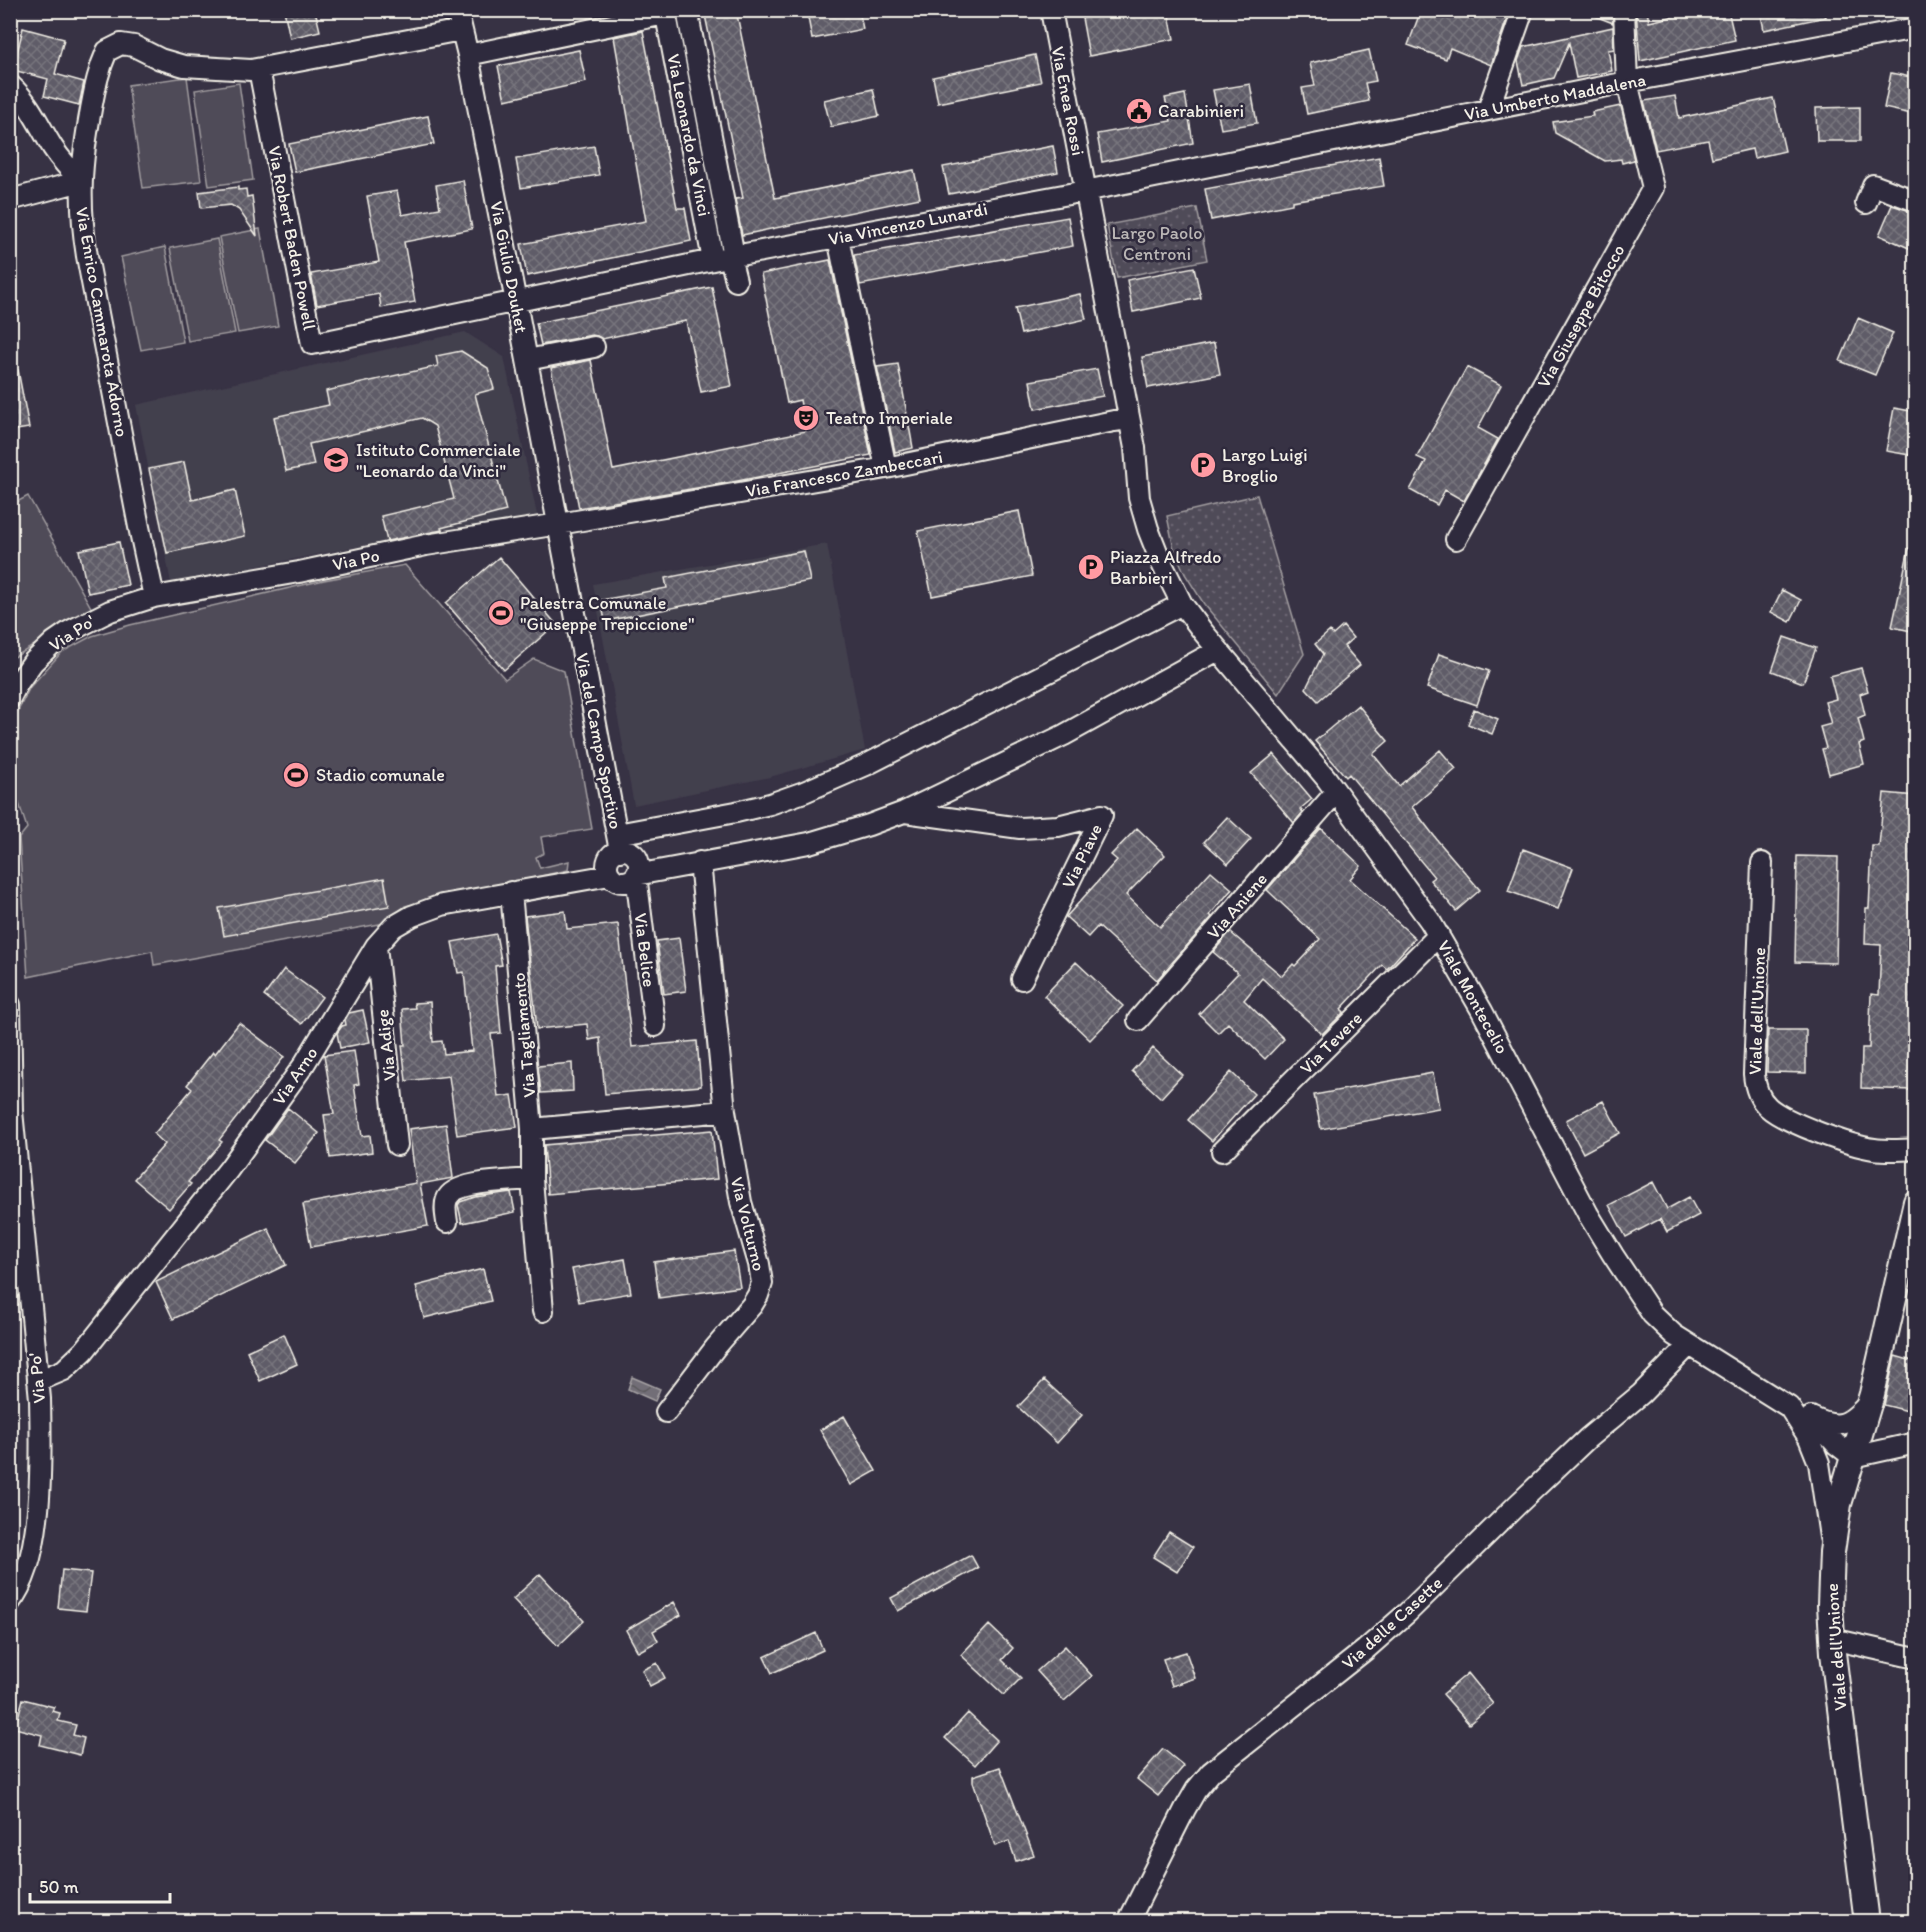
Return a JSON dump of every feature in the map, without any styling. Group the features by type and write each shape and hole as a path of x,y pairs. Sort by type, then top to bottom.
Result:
{"main road":[{"name":"Viale dell'Unione","path":"1867,1922 1832,1639 1830,1605 1832,1552 1836,1520 1870,1402 1916,1202"}],"street":[{"name":"Via Giulio Douhet","path":"457,10 468,55 559,524"},
{"name":"Via Leonardo da Vinci","path":"687,10 726,257"},
{"name":"Via Enea Rossi","path":"1052,10 1128,419"},
{"path":"1488,110 1523,10"},
{"name":"Via Giuseppe Bitocco","path":"1456,539 1653,188 1627,82 1624,10"},
{"name":"Via Leonardo da Vinci","path":"665,12 726,257"},
{"path":"468,55 665,12"},
{"name":"Via Umberto Maddalena","path":"1085,191 1627,82 1916,28"},
{"name":"Via Enrico Cammarota Adorno","path":"154,597 87,256 81,214 81,181 86,137 98,69 107,51 121,44 134,46 160,59 184,66 251,70 462,30"},
{"name":"Via Robert Baden Powell","path":"259,69 312,344 516,302"},
{"path":"10,85 31,109 62,161 81,181 10,200"},
{"path":"1866,203 1873,185 1916,201"},
{"name":"Via Vincenzo Lunardi","path":"516,302 726,257 1085,191"},
{"path":"838,238 886,468"},
{"path":"726,257 736,281"},
{"path":"527,360 594,347"},
{"name":"Via Francesco Zambeccari","path":"559,524 886,468 1128,419"},
{"name":"Viale Montecelio","path":"1128,419 1135,448 1139,498 1146,523 1161,562 1182,604 1336,792 1439,935 1482,1011 1577,1193 1604,1241 1652,1314 1670,1332 1789,1407 1806,1421 1809,1438 1822,1473 1832,1552"},
{"name":"Via Po","path":"154,597 299,572 426,545 559,524"},
{"name":"Via del Campo Sportivo","path":"559,524 619,843"},
{"name":"Via Po'","path":"10,698 33,662 61,637 110,610 154,597"},
{"path":"610,875 608,860 615,853 619,843 770,804 804,792 866,765 1182,604"},
{"path":"636,875 810,843 904,812 1064,735 1218,650"},
{"name":"Via Aniene","path":"1138,1020 1336,792"},
{"name":"Via Piave","path":"904,812 1020,828 1058,826 1102,815 1022,979"},
{"name":"Via Belice","path":"619,843 636,858 639,866 636,875 655,1026"},
{"name":"Via Volturno","path":"666,1412 707,1357 752,1305 761,1289 761,1276 741,1202 725,1111 700,862"},
{"name":"Viale dell'Unione","path":"1762,862 1754,1074 1759,1096 1768,1107 1787,1119 1853,1145 1884,1150 1916,1149"},
{"name":"Via Arno","path":"38,1381 64,1370 84,1351 229,1169 303,1066 376,946 398,923 420,912 465,900 610,875 620,882 632,879 636,875"},
{"name":"Via Tagliamento","path":"511,892 532,1129 532,1179 543,1311"},
{"name":"Via Tevere","path":"1222,1151 1439,935"},
{"name":"Via Adige","path":"376,946 397,1144"},
{"name":"Via Po'","path":"10,1005 11,1111 38,1381 41,1444 35,1529 28,1568 19,1590 10,1602"},
{"path":"532,1129 725,1111"},
{"path":"447,1222 446,1202 450,1193 456,1189 468,1185 532,1179"},
{"name":"Via delle Casette","path":"1128,1922 1185,1809 1211,1772 1365,1650 1407,1613 1517,1505 1588,1438 1641,1394 1689,1345"},
{"path":"1806,1421 1831,1425 1844,1424 1856,1417 1870,1402"},
{"path":"1806,1421 1828,1460 1850,1466 1916,1443"},
{"path":"1832,1639 1916,1658"}],"shaded area":[{"name":"Istituto Commerciale \"Leonardo da Vinci\"","path":"465,332 504,357 537,515 171,583 136,405"},
{"path":"827,544 865,750 770,777 634,805 593,584"}],"green space":[{"path":"187,77 201,181 143,188 128,85"},
{"path":"239,83 253,180 209,186 195,90"},
{"name":"Largo Paolo Centroni","path":"1197,208 1207,260 1117,278 1107,225"},
{"path":"260,229 278,326 238,333 219,237"},
{"path":"217,239 235,333 188,341 170,248"},
{"path":"165,247 183,342 141,350 121,257"},
{"path":"1257,495 1304,654 1278,694 1204,604 1185,574 1174,549 1167,516"},
{"path":"28,496 93,611 11,659 11,505"},
{"name":"Stadio comunale","path":"405,565 505,679 534,659 564,671 592,829 541,837 544,853 536,857 540,868 569,861 568,870 405,906 385,923 154,965 152,951 28,977 19,838 27,828 11,779 13,732 17,713 30,687 62,652 92,636 130,625 324,580"}],"water":[{"path":"632,1377 660,1389 655,1401 628,1389"}],"building":[{"path":"284,10 315,10 320,31 290,38"},
{"path":"736,10 775,198 914,170 920,198 742,235 735,199 743,198 705,15"},
{"path":"859,10 863,29 812,39 807,12"},
{"path":"1121,10 1168,10 1174,39 1089,56 1082,18"},
{"path":"1421,10 1510,10 1491,65 1450,48 1446,59 1408,45"},
{"path":"1612,10 1613,23 1582,11"},
{"path":"1636,10 1647,10 1649,22 1688,13 1688,10 1728,10 1735,40 1640,61"},
{"path":"1760,10 1825,10 1826,17 1764,30"},
{"path":"1613,27 1614,49 1608,50 1612,71 1576,78 1569,43 1554,78 1523,85 1518,61 1523,47"},
{"path":"23,28 64,39 55,74 84,82 79,105 44,96 48,79 13,70"},
{"path":"643,31 677,208 685,208 691,241 527,276 521,244 646,221 614,37"},
{"path":"579,50 586,82 505,100 498,66"},
{"path":"1369,50 1376,81 1365,83 1369,101 1307,114 1302,88 1315,86 1310,63"},
{"path":"1035,55 1041,82 938,103 933,77"},
{"path":"1891,73 1916,78 1916,115 1884,108"},
{"path":"1250,84 1257,123 1221,129 1213,90"},
{"path":"873,89 879,116 831,127 824,100"},
{"path":"1185,94 1193,143 1102,162 1097,134 1171,121 1165,98"},
{"path":"1675,96 1679,118 1773,98 1785,151 1754,158 1752,149 1712,158 1708,140 1656,150 1644,101"},
{"path":"1621,106 1634,160 1622,163 1621,159 1605,161 1555,133 1553,122 1593,116 1592,112"},
{"path":"1860,107 1860,141 1817,141 1816,108"},
{"path":"428,116 434,144 295,172 289,144"},
{"path":"594,146 599,175 521,188 516,159"},
{"path":"1053,146 1058,172 949,194 943,167"},
{"path":"1379,157 1384,186 1292,201 1292,204 1211,220 1205,189"},
{"path":"463,180 472,229 404,242 415,302 381,308 379,294 317,305 311,274 379,262 367,196 397,191 402,215 440,208 436,185"},
{"path":"238,187 238,190 246,189 247,197 252,196 257,236 239,210 231,205 201,208 199,192"},
{"path":"1892,205 1916,213 1916,251 1879,235"},
{"path":"1068,217 1073,246 860,285 854,255"},
{"path":"830,260 871,455 579,508 551,368 591,360 613,470 806,431 800,400 787,403 761,274"},
{"path":"1194,267 1201,298 1133,312 1127,280"},
{"path":"712,287 732,386 701,392 686,321 602,339 592,335 541,345 536,323"},
{"path":"1080,294 1086,319 1021,334 1015,308"},
{"path":"1858,318 1893,333 1875,375 1840,361"},
{"path":"1214,343 1220,374 1148,388 1142,357"},
{"path":"461,351 488,368 494,389 475,394 506,511 441,528 442,530 387,541 381,516 454,499 435,426 422,418 309,444 314,465 286,471 274,417 329,405 326,391 438,366 436,356"},
{"path":"898,364 913,448 895,452 877,367"},
{"path":"1467,367 1501,385 1478,428 1498,439 1464,501 1445,490 1437,505 1410,490 1426,461 1417,457"},
{"path":"1097,369 1103,396 1035,409 1030,381"},
{"path":"18,370 29,428 10,431 10,371"},
{"path":"1894,408 1916,412 1916,456 1886,451"},
{"path":"184,462 192,500 235,490 245,536 167,553 149,469"},
{"path":"1019,511 1032,576 932,596 918,531"},
{"path":"119,542 128,585 88,593 79,550"},
{"path":"1909,548 1916,549 1916,632 1892,627"},
{"path":"804,551 810,581 605,621 601,600 667,588 665,578"},
{"name":"Palestra Comunale \"Giuseppe Trepiccione\"","path":"499,557 556,624 504,670 446,603"},
{"path":"1782,590 1801,600 1790,622 1771,612"},
{"path":"1343,626 1353,638 1344,646 1360,665 1318,701 1306,688 1323,654 1315,644 1330,631 1333,635"},
{"path":"1784,637 1816,648 1803,683 1772,671"},
{"path":"1439,654 1489,671 1477,705 1427,688"},
{"path":"1861,668 1868,691 1860,694 1865,715 1858,718 1864,742 1859,744 1864,764 1829,774 1822,749 1826,748 1820,727 1831,724 1825,702 1836,699 1830,676"},
{"path":"1358,705 1388,741 1373,754 1399,786 1440,750 1456,769 1412,807 1480,890 1456,911 1430,880 1434,877 1349,774 1346,777 1315,741"},
{"path":"1474,709 1498,719 1492,734 1468,724"},
{"path":"1274,754 1312,799 1300,809 1303,812 1294,823 1251,773"},
{"path":"1884,793 1916,796 1914,848 1916,848 1916,984 1911,1090 1861,1088 1862,1048 1869,1048 1871,994 1879,995 1881,945 1865,944 1872,846 1879,846"},
{"path":"1227,817 1251,839 1228,864 1204,842"},
{"path":"1137,828 1165,855 1126,895 1160,927 1211,871 1232,889 1210,915 1212,917 1157,980 1098,926 1088,937 1066,917 1117,860 1111,855"},
{"path":"1321,828 1361,866 1350,879 1415,938 1387,969 1382,965 1341,1009 1344,1012 1322,1034 1262,978 1244,1000 1284,1039 1265,1059 1228,1023 1218,1033 1199,1014 1238,973 1213,952 1230,932 1282,976 1293,964 1295,966 1320,939 1267,890"},
{"path":"1523,849 1573,868 1558,909 1508,891"},
{"path":"1797,856 1838,857 1836,963 1795,962"},
{"path":"384,878 389,906 224,936 219,908"},
{"path":"565,911 567,929 618,924 632,1047 697,1041 701,1086 605,1094 600,1038 589,1040 587,1024 537,1029 525,916"},
{"path":"496,934 502,965 495,966 501,1033 491,1034 498,1097 512,1095 517,1127 457,1135 449,1076 406,1081 402,1045 405,1045 402,1009 415,1008 414,1003 430,1002 433,1042 442,1041 444,1054 472,1051 464,972 458,973 452,942"},
{"path":"679,938 686,991 664,994 657,941"},
{"path":"1076,962 1123,1006 1090,1040 1044,996"},
{"path":"284,969 322,997 302,1024 264,996"},
{"path":"363,1010 370,1042 340,1048 337,1033 342,1026 346,1025 345,1020 349,1013"},
{"path":"239,1023 284,1057 219,1140 222,1142 188,1182 191,1184 169,1209 134,1179 165,1144 154,1134 192,1089 187,1085"},
{"path":"1768,1030 1806,1030 1806,1073 1767,1072"},
{"path":"1153,1048 1182,1075 1161,1098 1132,1071"},
{"path":"354,1051 359,1084 354,1085 362,1136 370,1135 372,1152 330,1158 324,1115 334,1114 324,1055"},
{"path":"572,1063 573,1091 541,1093 538,1066"},
{"path":"1231,1072 1254,1094 1212,1141 1188,1120"},
{"path":"1433,1073 1439,1108 1321,1129 1314,1095"},
{"path":"1603,1101 1620,1133 1583,1153 1566,1120"},
{"path":"288,1108 319,1133 295,1163 265,1140"},
{"path":"446,1124 453,1178 420,1184 428,1226 311,1247 303,1204 416,1183 409,1129"},
{"path":"712,1130 717,1179 548,1194 544,1145"},
{"path":"1653,1182 1667,1209 1689,1197 1699,1215 1667,1232 1660,1219 1626,1237 1609,1205"},
{"path":"511,1192 515,1212 462,1223 458,1205 460,1202 475,1197"},
{"path":"268,1228 286,1265 173,1319 156,1282"},
{"path":"734,1251 740,1287 659,1298 654,1262"},
{"path":"625,1259 631,1293 579,1302 572,1269"},
{"path":"483,1269 491,1301 424,1318 416,1286"},
{"path":"284,1334 297,1364 260,1381 247,1351"},
{"path":"1895,1356 1916,1362 1916,1413 1884,1405"},
{"path":"1044,1380 1082,1415 1057,1443 1018,1407"},
{"path":"844,1416 876,1471 851,1485 820,1430"},
{"path":"1169,1532 1193,1547 1177,1572 1153,1557"},
{"path":"971,1555 978,1568 898,1611 891,1598"},
{"path":"62,1570 91,1573 86,1611 58,1608"},
{"path":"540,1574 584,1621 558,1646 513,1599"},
{"path":"674,1602 681,1615 653,1631 658,1641 638,1652 626,1630"},
{"path":"989,1625 1013,1648 1002,1660 1021,1678 1004,1695 961,1655"},
{"path":"816,1633 823,1650 772,1673 764,1657"},
{"path":"1065,1646 1092,1676 1064,1701 1037,1671"},
{"path":"1186,1652 1195,1678 1172,1686 1163,1659"},
{"path":"657,1663 665,1678 650,1686 642,1670"},
{"path":"1468,1673 1493,1704 1469,1724 1443,1694"},
{"path":"23,1699 54,1707 52,1711 60,1713 58,1721 76,1725 73,1735 84,1738 80,1755 40,1745 42,1735 15,1728"},
{"path":"968,1713 997,1740 975,1765 945,1738"},
{"path":"1163,1749 1184,1766 1158,1796 1137,1779"},
{"path":"1000,1767 1034,1855 1016,1861 1009,1841 995,1846 973,1782 973,1776"}],"place":[{"name":"Carabinieri","path":"1139,111"},
{"name":"Teatro Imperiale","path":"806,418"},
{"name":"Istituto Commerciale \"Leonardo da Vinci\"","path":"336,460"},
{"name":"Largo Luigi Broglio","path":"1203,465"},
{"name":"Piazza Alfredo Barbieri","path":"1091,567"},
{"name":"Palestra Comunale \"Giuseppe Trepiccione\"","path":"501,613"},
{"name":"Stadio comunale","path":"296,775"}]}
